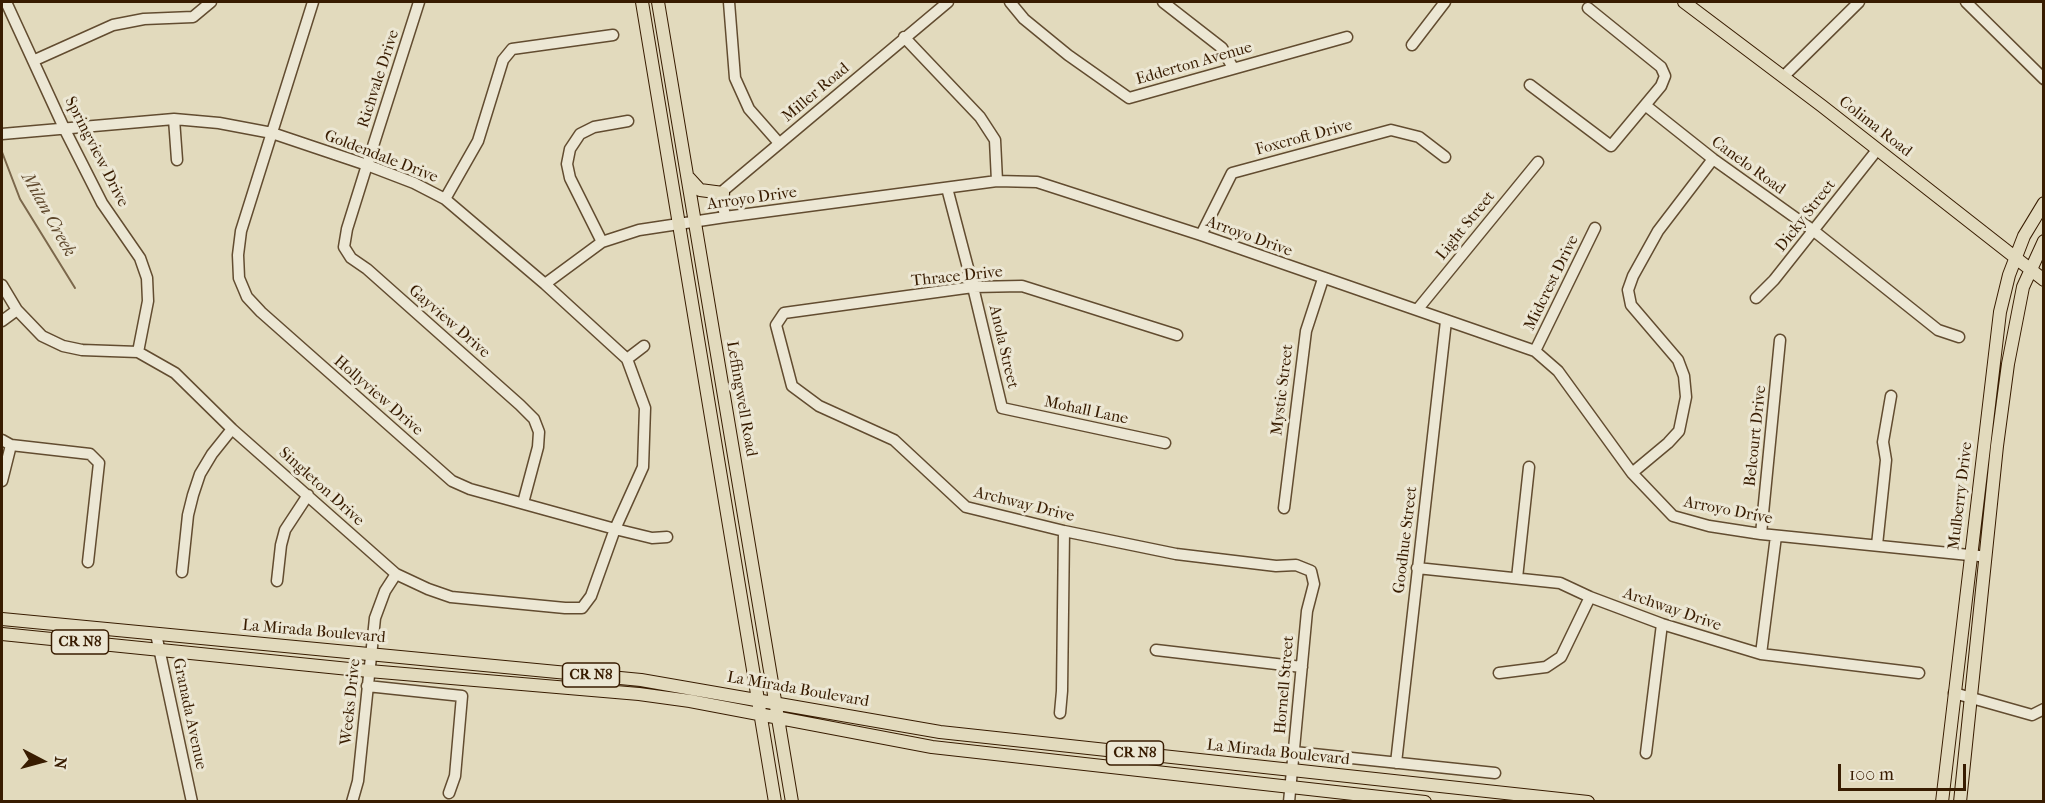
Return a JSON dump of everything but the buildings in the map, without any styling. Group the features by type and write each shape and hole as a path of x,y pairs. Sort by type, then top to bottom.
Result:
{"main road":[{"name":"Leffingwell Road","path":"642,2 775,801"},
{"name":"Leffingwell Road","path":"658,2 792,801"},
{"name":"Colima Road","path":"1684,2 1784,76 2043,280"},
{"path":"687,176 700,190 723,193"},
{"name":"Mulberry Drive","path":"1941,801 2000,312 2009,275 2024,236 2043,203"},
{"name":"Mulberry Drive","path":"1960,801 1997,446 2008,364 2024,288 2043,241"},
{"name":"La Mirada Boulevard","path":"2,619 641,680 940,732 1587,801"},
{"name":"La Mirada Boulevard","path":"2,634 639,694 690,701 932,747 1425,801"}],"street":[{"name":"Springview Drive","path":"7,2 64,128 102,203 140,258 147,278 148,301 138,352"},
{"path":"35,60 113,25 144,19 193,16 211,2"},
{"name":"Hollyview Drive","path":"313,2 241,231 239,278 247,297 261,312 452,481 470,489 615,529 652,538 667,537"},
{"name":"Richvale Drive","path":"367,165 419,2"},
{"path":"729,2 735,78 749,109 779,143"},
{"name":"Miller Road","path":"723,193 779,143 948,2"},
{"name":"Edderton Avenue","path":"1010,2 1024,19 1068,55 1129,98 1347,37"},
{"path":"1163,2 1222,48 1233,68"},
{"path":"1412,45 1445,2"},
{"path":"1784,76 1859,2"},
{"path":"1966,2 2043,79"},
{"path":"1530,85 1611,146 1661,86 1665,76 1661,67 1588,8"},
{"path":"445,199 478,141 503,60 512,49 613,35"},
{"path":"904,37 980,117 990,132 995,140 997,181"},
{"name":"Canelo Road","path":"1645,105 1713,159 1814,231 1938,330 1959,338"},
{"path":"174,119 177,159"},
{"name":"Goldendale Drive","path":"4,133 174,119 219,123 272,133 367,165 414,183 445,199 545,284 627,359 645,408 643,467 615,529"},
{"path":"602,242 570,178 567,164 570,149 580,134 594,127 628,121"},
{"name":"Foxcroft Drive","path":"1201,235 1232,173 1391,130 1419,136 1445,157"},
{"name":"Dicky Street","path":"1755,298 1774,280 1877,150"},
{"path":"1632,473 1668,443 1678,431 1686,397 1684,375 1678,360 1631,305 1628,290 1633,276 1658,231 1713,159"},
{"name":"Light Street","path":"1417,310 1538,162"},
{"name":"Gayview Drive","path":"367,165 347,229 344,247 351,258 392,291 534,419 539,432 538,447 523,503"},
{"name":"Arroyo Drive","path":"545,284 602,242 639,230 725,216 997,181 1037,182 1201,235 1535,351 1558,371 1632,473 1673,516 1709,526 1776,536 1986,557"},
{"name":"Anola Street","path":"947,188 1002,408"},
{"path":"723,193 725,216"},
{"name":"Midcrest Drive","path":"1535,351 1595,228"},
{"name":"Mystic Street","path":"1284,508 1305,331 1323,279"},
{"name":"Singleton Drive","path":"2,285 17,310 42,336 63,346 82,350 138,352 175,373 232,429 396,574 428,589 451,597 582,608 591,596 615,529"},
{"name":"Thrace Drive","path":"776,325 784,313 973,287 1022,286 1177,335"},
{"path":"2,321 17,310"},
{"name":"Goodhue Street","path":"1396,763 1446,321"},
{"name":"Archway Drive","path":"776,325 792,386 819,406 894,440 966,507 1064,531 1176,554 1276,566 1296,565 1311,571"},
{"name":"Belcourt Drive","path":"1761,534 1780,340"},
{"path":"627,359 644,346"},
{"path":"1877,546 1886,460 1883,442 1891,396"},
{"name":"Mohall Lane","path":"1002,408 1165,443"},
{"path":"182,572 188,515 200,474 212,454 232,429"},
{"path":"2,480 6,442 90,454 99,463 88,562"},
{"path":"1518,578 1530,466"},
{"path":"277,581 285,530 308,495"},
{"path":"1060,712 1064,531"},
{"path":"1761,654 1776,536"},
{"name":"Archway Drive","path":"1418,568 1560,583 1590,597 1662,624 1761,654 1919,673"},
{"name":"Hornell Street","path":"1289,801 1306,611 1314,584 1311,571"},
{"name":"Weeks Drive","path":"352,801 358,781 375,618 385,591 396,574"},
{"path":"1499,673 1546,666 1561,657 1590,597"},
{"path":"1646,753 1662,624"},
{"name":"Granada Avenue","path":"156,633 192,801"},
{"path":"1156,650 1302,666"},
{"path":"367,686 462,696 455,776 449,793"},
{"path":"1954,693 2032,715 2043,708"},
{"name":"La Mirada Boulevard","path":"1294,752 1495,773"}],"waterway":[{"name":"Milan Creek","path":"2,152 20,199 75,288"}]}
